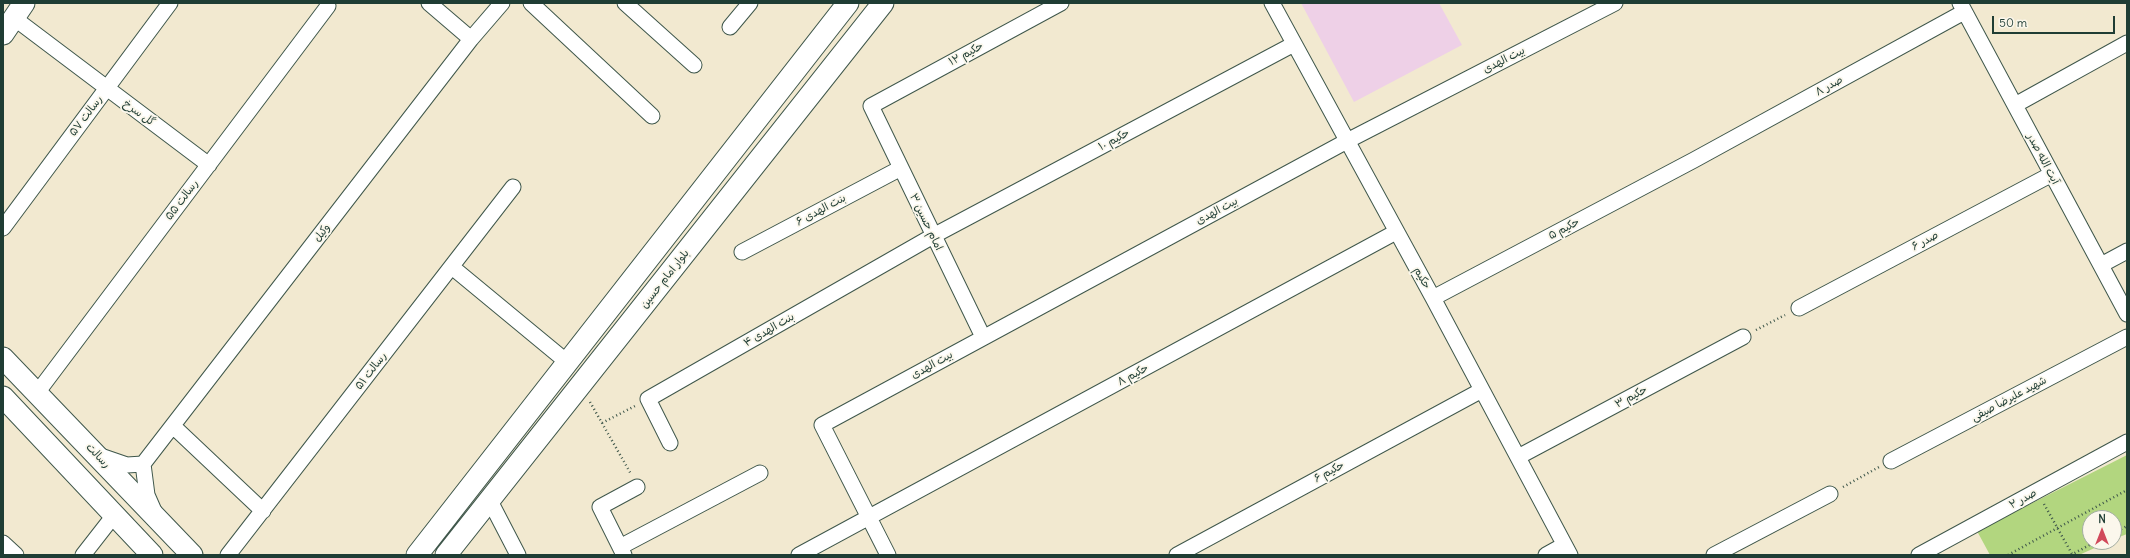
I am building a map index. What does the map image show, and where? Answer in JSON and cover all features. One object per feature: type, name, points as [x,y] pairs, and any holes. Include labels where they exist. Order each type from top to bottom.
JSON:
[{"type":"main road","points":[[417,555],[848,3]]},
{"type":"main road","name":"بلوار امام حسین","points":[[446,555],[883,3]]},
{"type":"main road","points":[[656,249],[676,264]]},
{"type":"main road","name":"رسالت","points":[[3,358],[192,555]]},
{"type":"main road","points":[[3,397],[115,514],[152,555]]},
{"type":"main road","points":[[403,555],[430,538]]},
{"type":"street","name":"رسالت ۵۷","points":[[3,228],[170,3]]},
{"type":"street","points":[[429,3],[471,39]]},
{"type":"street","name":"وکیل","points":[[144,464],[471,39],[502,3]]},
{"type":"street","points":[[532,3],[652,116]]},
{"type":"street","points":[[625,3],[694,65]]},
{"type":"street","points":[[730,27],[750,3]]},
{"type":"street","name":"حکیم ۱۲","points":[[871,106],[1060,3]]},
{"type":"street","name":"حکیم","points":[[1272,3],[1433,298],[1567,550]]},
{"type":"street","name":"بیت الهدی","points":[[869,517],[822,425],[1347,141],[1615,3]]},
{"type":"street","name":"رسالت ۵۵","points":[[37,393],[328,6]]},
{"type":"street","name":"آیت الله صدر","points":[[1962,8],[2127,314]]},
{"type":"street","name":"صدر ۸","points":[[1694,160],[1962,8]]},
{"type":"street","name":"گل سرخ","points":[[14,18],[106,89],[209,165]]},
{"type":"street","points":[[2014,105],[2127,43]]},
{"type":"street","name":"حکیم ۱۰","points":[[933,236],[1294,44]]},
{"type":"street","name":"امام حسین ۳","points":[[871,106],[983,337]]},
{"type":"street","name":"حکیم ۵","points":[[1433,298],[1694,160]]},
{"type":"street","name":"بنت الهدی ۶","points":[[742,252],[901,168]]},
{"type":"street","name":"صدر ۶","points":[[1799,308],[2052,174]]},
{"type":"street","name":"رسالت ۵۱","points":[[228,555],[513,187]]},
{"type":"street","name":"حکیم ۸","points":[[800,555],[1396,232]]},
{"type":"street","name":"بنت الهدی ۴","points":[[648,399],[933,236]]},
{"type":"street","points":[[2101,265],[2127,251]]},
{"type":"street","points":[[452,267],[567,362]]},
{"type":"street","name":"حکیم ۳","points":[[1518,457],[1743,337]]},
{"type":"street","name":"شهید علیرضا صیفی","points":[[1891,461],[2127,337]]},
{"type":"street","name":"حکیم ۶","points":[[1176,555],[1482,390]]},
{"type":"street","points":[[648,399],[670,443]]},
{"type":"street","points":[[173,426],[263,511]]},
{"type":"street","name":"صدر ۲","points":[[1919,555],[2127,442]]},
{"type":"street","points":[[96,454],[127,464],[144,464],[147,495],[157,518]]},
{"type":"street","points":[[637,487],[600,507],[622,551],[760,473]]},
{"type":"street","points":[[1714,555],[1830,494]]},
{"type":"street","points":[[490,501],[518,555]]},
{"type":"street","points":[[83,555],[115,514]]},
{"type":"street","points":[[869,517],[888,555]]},
{"type":"street","points":[[3,543],[16,555]]},
{"type":"street","points":[[1546,555],[1567,550]]},
{"type":"path","points":[[1743,337],[1799,308]]},
{"type":"path","points":[[581,386],[637,487]]},
{"type":"path","points":[[602,423],[648,399]]},
{"type":"path","points":[[1830,494],[1891,461]]},
{"type":"path","points":[[2008,555],[2127,490]]},
{"type":"path","points":[[2037,492],[2071,554],[2082,549]]},
{"type":"shaded area","points":[[1301,3],[1439,3],[1462,45],[1354,102]]},
{"type":"green space","points":[[2127,455],[2127,534],[2122,536],[2122,510],[2082,510],[2082,550],[2090,550],[2079,555],[1990,555],[1977,531]]}]
